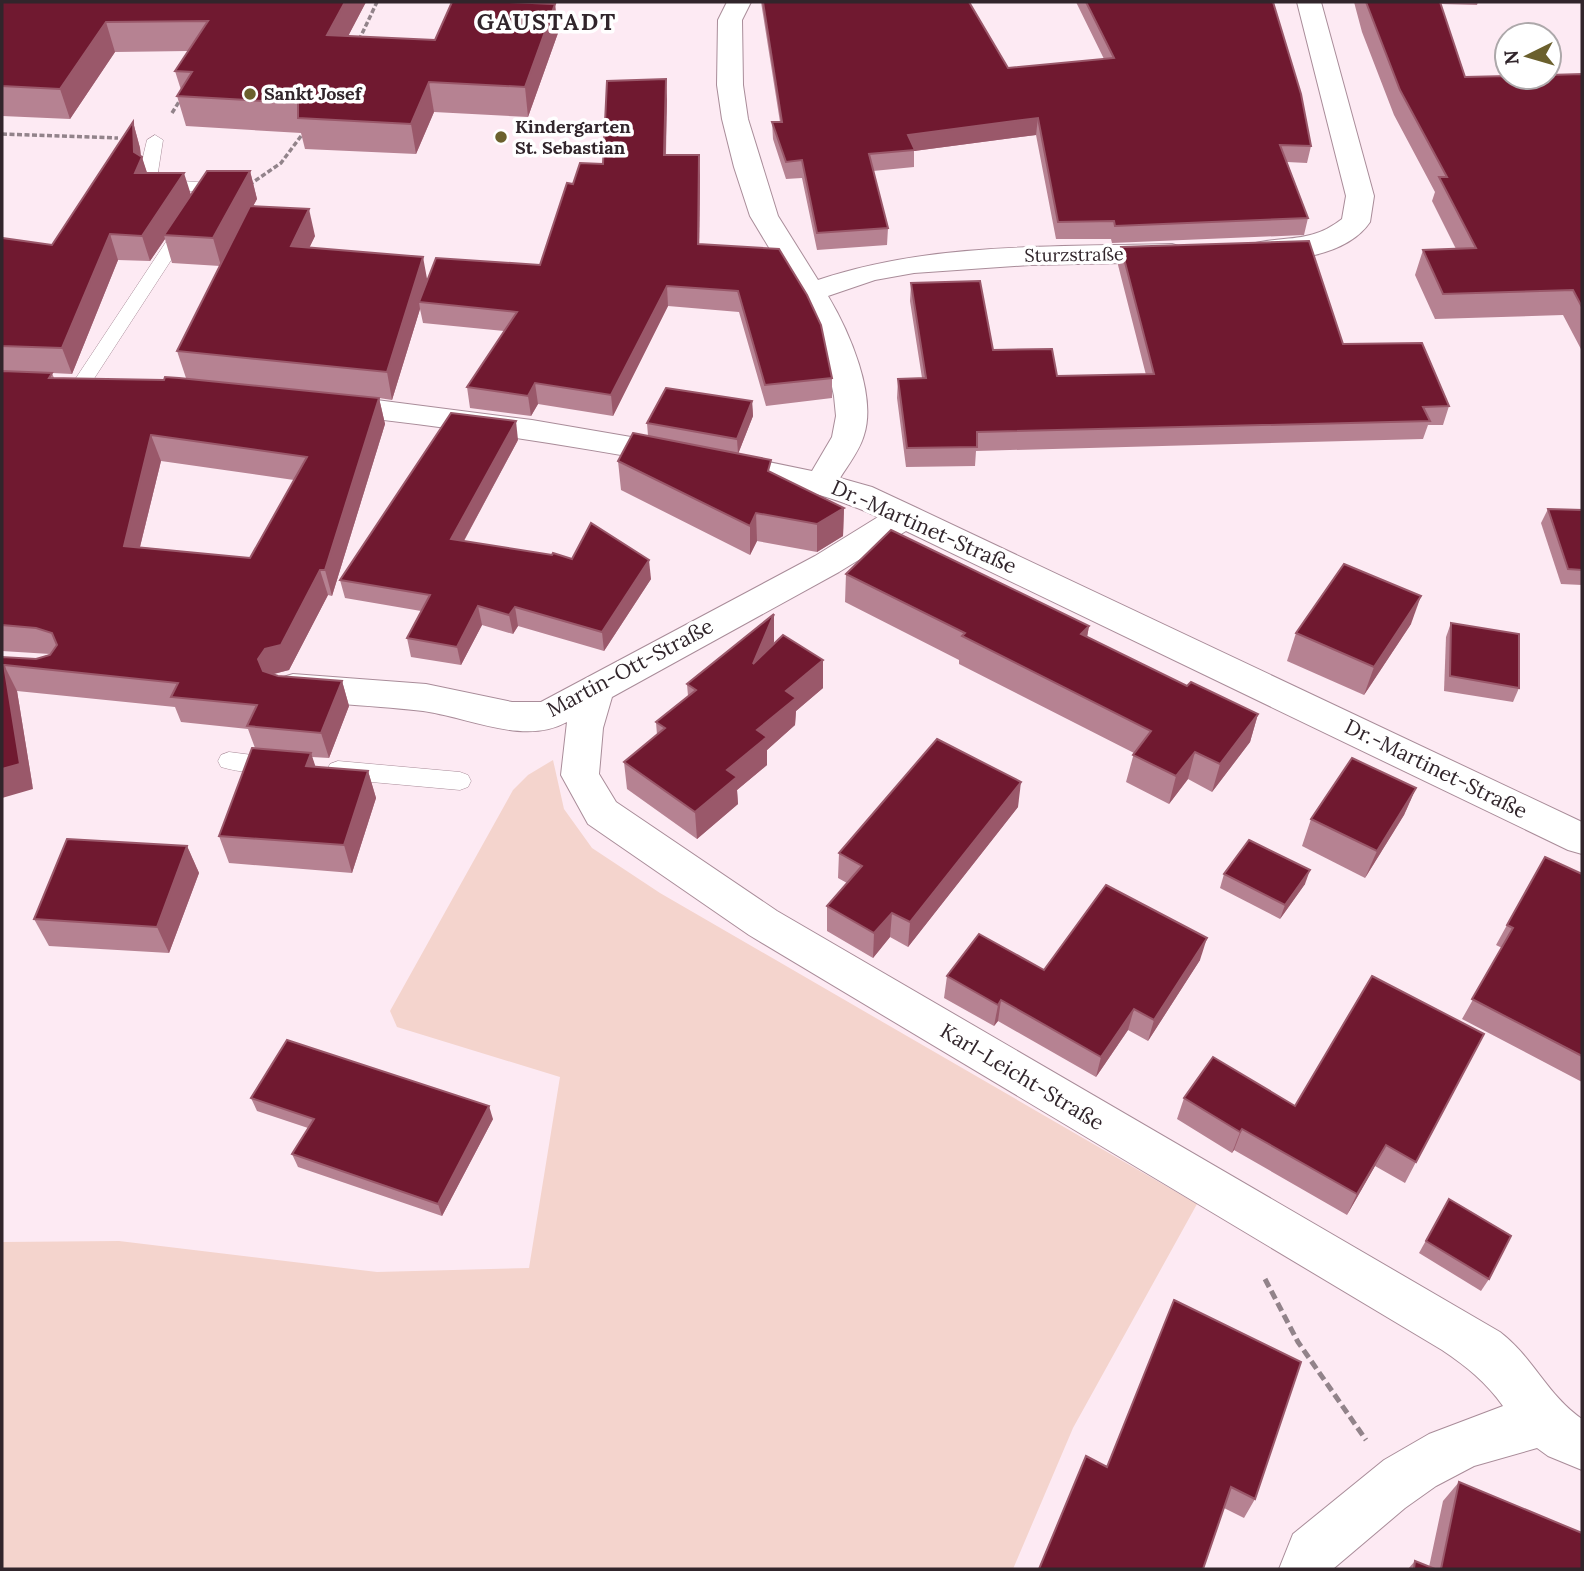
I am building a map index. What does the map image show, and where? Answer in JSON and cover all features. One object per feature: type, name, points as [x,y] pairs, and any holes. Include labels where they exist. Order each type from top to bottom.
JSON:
[{"type":"street","points":[[738,2],[730,20],[729,52],[735,119],[764,216],[812,292],[838,345],[852,416],[848,437],[821,482]]},
{"type":"street","points":[[1236,251],[1312,246],[1340,237],[1356,222],[1360,196],[1309,2]]},
{"type":"street","name":"Sturzstraße","points":[[812,292],[869,273],[914,264],[1030,256],[1196,253]]},
{"type":"street","points":[[66,386],[120,388]]},
{"type":"street","name":"Dr.-Martinet-Straße","points":[[307,402],[497,423],[821,482],[860,495],[1582,839]]},
{"type":"street","name":"Martin-Ott-Straße","points":[[287,686],[426,698],[512,716],[547,716],[827,564],[905,516]]},
{"type":"street","name":"Karl-Leicht-Straße","points":[[596,688],[583,728],[580,775],[602,813],[763,923],[1459,1333],[1491,1355],[1562,1434]]},
{"type":"street","name":"Karl-Leicht-Straße","points":[[1305,1569],[1312,1553],[1398,1483],[1436,1458],[1516,1427],[1562,1434]]},
{"type":"lane","points":[[155,140],[150,174],[179,186],[210,188]]},
{"type":"lane","points":[[66,386],[210,188]]},
{"type":"lane","points":[[229,761],[460,780]]},
{"type":"path","points":[[355,48],[377,2]]},
{"type":"path","points":[[2,134],[155,140],[183,96]]},
{"type":"path","points":[[210,188],[241,188],[265,178],[291,153],[305,130]]},
{"type":"path","points":[[1265,1277],[1281,1315],[1315,1368],[1398,1483]]},
{"type":"shaded area","points":[[553,760],[564,809],[592,848],[660,893],[1197,1204],[1073,1428],[1013,1569],[2,1569],[2,1242],[119,1241],[377,1272],[529,1268],[560,1077],[397,1027],[390,1011],[513,790],[528,775]]},
{"type":"building","points":[[2,2],[345,2],[327,35],[435,40],[452,2],[555,4],[525,87],[429,82],[411,124],[298,118],[298,103],[177,96],[192,72],[175,71],[208,21],[106,22],[60,89],[2,86]]},
{"type":"building","points":[[763,2],[969,2],[1008,68],[1114,58],[1086,2],[1273,2],[1301,94],[1311,146],[1280,145],[1308,218],[1115,226],[1114,221],[1058,222],[1038,118],[908,135],[915,150],[869,154],[888,228],[817,233],[802,160],[786,162],[772,122],[782,122]]},
{"type":"building","points":[[1366,2],[1440,2],[1465,77],[1493,76],[1493,91],[1563,91],[1563,75],[1582,74],[1582,307],[1573,290],[1443,294],[1423,250],[1476,248],[1439,177],[1447,177],[1400,90]]},
{"type":"building","points":[[666,79],[664,155],[699,155],[698,244],[779,249],[807,295],[821,325],[832,378],[765,385],[738,291],[667,286],[611,395],[535,383],[528,396],[467,387],[517,312],[419,302],[436,258],[540,265],[567,183],[573,184],[580,163],[603,164],[607,81]]},
{"type":"building","points":[[133,122],[134,152],[142,157],[135,173],[184,173],[142,236],[110,234],[62,348],[2,346],[2,238],[52,245]]},
{"type":"building","points":[[207,171],[250,171],[213,238],[164,235]]},
{"type":"building","points":[[250,206],[309,209],[291,246],[423,257],[387,372],[177,351]]},
{"type":"building","points":[[1309,241],[1343,344],[1422,343],[1449,406],[1423,407],[1430,421],[977,432],[977,447],[907,448],[898,379],[926,378],[911,283],[980,281],[993,350],[1052,349],[1057,376],[1154,374],[1121,247]]},
{"type":"building","points":[[2,371],[52,373],[49,378],[179,378],[379,398],[325,570],[320,570],[281,645],[265,649],[258,659],[263,671],[278,676],[342,681],[321,733],[247,726],[257,705],[171,697],[178,683],[4,665],[20,764],[2,769],[2,657],[36,659],[50,655],[57,645],[52,633],[36,628],[2,625]],"holes":[[[151,435],[307,457],[250,558],[124,546]]]},
{"type":"building","points":[[666,388],[752,401],[737,439],[647,423]]},
{"type":"building","points":[[451,413],[516,421],[451,539],[552,555],[553,553],[572,559],[591,523],[649,560],[602,632],[515,607],[509,615],[478,606],[457,647],[407,638],[430,595],[340,580]]},
{"type":"building","points":[[633,433],[771,460],[768,471],[844,508],[817,524],[756,513],[750,526],[618,461]]},
{"type":"building","points":[[1548,509],[1582,510],[1582,570],[1568,569]]},
{"type":"building","points":[[891,530],[1089,626],[1081,634],[1187,686],[1191,682],[1258,714],[1220,764],[1195,752],[1176,776],[1133,755],[1151,731],[846,574]]},
{"type":"building","points":[[1344,564],[1421,596],[1374,667],[1296,633]]},
{"type":"building","points":[[774,614],[753,664],[783,635],[823,660],[786,691],[796,698],[757,730],[767,737],[727,770],[737,777],[695,812],[624,762],[665,728],[656,722],[696,690],[687,684]]},
{"type":"building","points":[[1451,623],[1519,634],[1519,688],[1450,676]]},
{"type":"building","points":[[937,739],[1021,782],[910,922],[892,913],[874,933],[827,906],[862,866],[839,853]]},
{"type":"building","points":[[252,748],[311,753],[306,766],[368,771],[344,845],[219,836]]},
{"type":"building","points":[[1352,758],[1416,788],[1377,851],[1311,819]]},
{"type":"building","points":[[67,839],[187,846],[157,927],[34,919]]},
{"type":"building","points":[[1249,840],[1310,870],[1285,905],[1224,874]]},
{"type":"building","points":[[1545,857],[1582,874],[1582,1056],[1472,999],[1513,928],[1507,925]]},
{"type":"building","points":[[1106,885],[1207,938],[1154,1020],[1134,1009],[1101,1057],[1001,1000],[998,1005],[947,976],[979,934],[1044,970]]},
{"type":"building","points":[[1372,976],[1484,1034],[1416,1162],[1386,1145],[1357,1194],[1242,1129],[1240,1132],[1184,1098],[1213,1057],[1295,1106]]},
{"type":"building","points":[[287,1040],[489,1106],[438,1204],[292,1154],[314,1119],[251,1098]]},
{"type":"building","points":[[1449,1199],[1511,1236],[1489,1279],[1426,1241]]},
{"type":"building","points":[[1174,1300],[1301,1362],[1255,1499],[1231,1487],[1203,1569],[1039,1569],[1086,1456],[1107,1467]]},
{"type":"building","points":[[1459,1482],[1582,1533],[1582,1569],[1441,1569]]},
{"type":"building","points":[[1415,1561],[1435,1569],[1414,1569]]},
{"type":"place","name":"Sankt Josef","points":[[250,94]]},
{"type":"place","name":"Kindergarten St. Sebastian","points":[[501,137]]},
{"type":"district","name":"GAUSTADT","points":[[547,22]]}]
